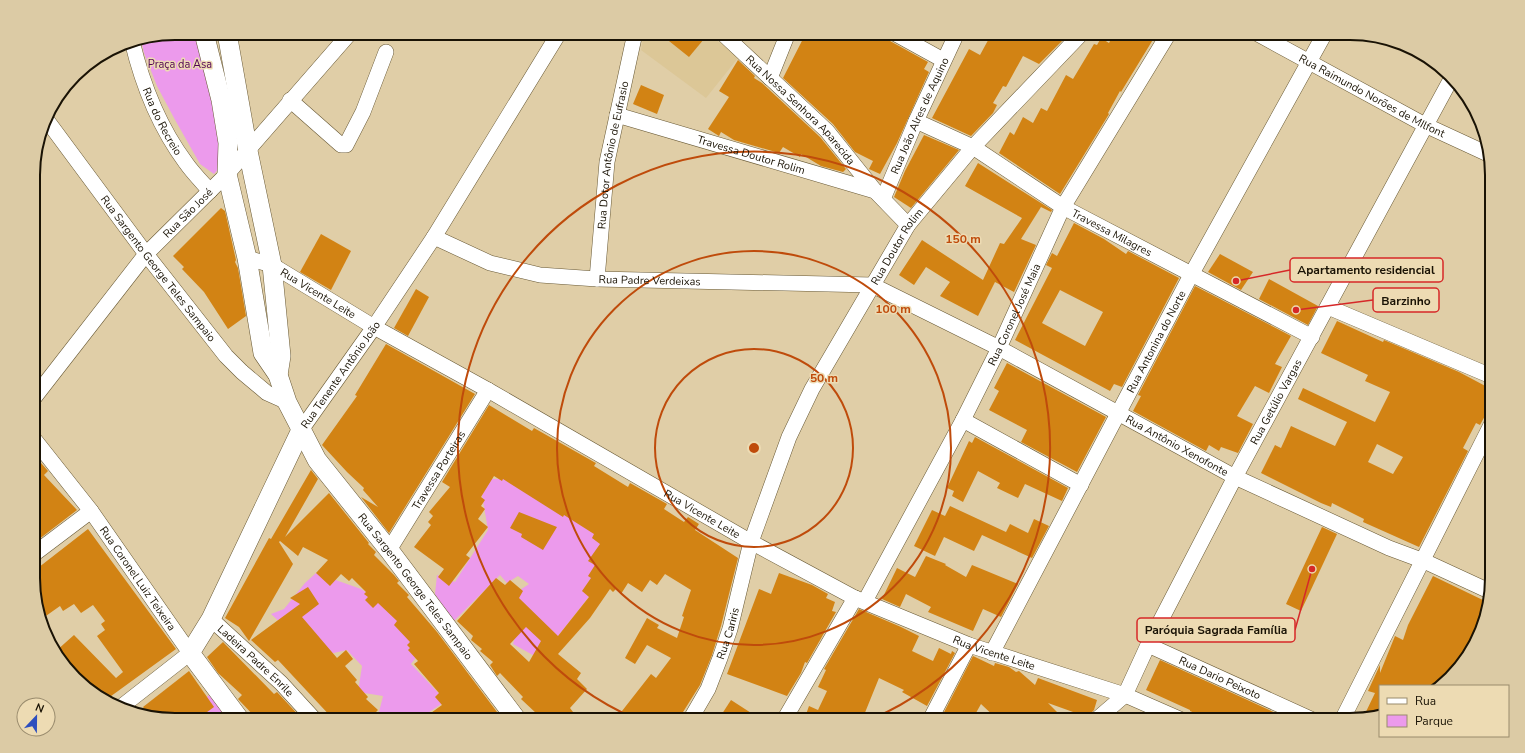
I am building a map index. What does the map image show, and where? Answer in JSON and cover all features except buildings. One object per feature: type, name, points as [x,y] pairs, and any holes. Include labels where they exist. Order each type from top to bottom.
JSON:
[{"type":"main road","points":[[206,40],[221,100],[228,143],[227,174],[247,258],[263,353],[278,374]]},
{"type":"main road","points":[[228,40],[248,151],[272,265],[281,356],[278,374]]},
{"type":"main road","name":"Rua Sargento George Teles Sampaio","points":[[278,374],[288,402],[313,454],[389,550],[512,713]]},
{"type":"main road","name":"Rua Tenente Antônio João","points":[[190,652],[212,619],[301,430]]},
{"type":"main road","name":"Rua Coronel Luiz Teixeira","points":[[190,652],[235,713]]},
{"type":"street","name":"Rua São José","points":[[40,390],[146,254],[227,174],[344,40]]},
{"type":"street","name":"Rua Tenente Antônio João","points":[[301,430],[374,327],[434,237],[553,40]]},
{"type":"street","name":"Rua Dotor Antônio de Eufrasio","points":[[597,279],[607,162],[633,40]]},
{"type":"street","name":"Rua Nossa Senhora Aparecida","points":[[729,40],[827,131],[879,195],[908,225]]},
{"type":"street","points":[[770,78],[785,40]]},
{"type":"street","points":[[907,40],[943,60]]},
{"type":"street","name":"Rua João Alres de Aquino","points":[[879,195],[953,40]]},
{"type":"street","name":"Rua Doutor Rolim","points":[[751,542],[789,437],[800,413],[872,285],[908,225],[973,147],[1075,40]]},
{"type":"street","name":"Rua Coronel José Maia","points":[[788,713],[860,600],[963,420],[999,348],[1063,207],[1165,40]]},
{"type":"street","name":"Rua Raimundo Norões de MIlfont","points":[[1268,40],[1425,125],[1483,152]]},
{"type":"street","name":"Rua Antonina do Norte","points":[[992,653],[1191,275],[1307,62],[1321,40]]},
{"type":"street","name":"Rua do Recreio","points":[[134,46],[144,81],[167,132],[186,163],[210,191]]},
{"type":"street","points":[[290,100],[336,141],[341,145],[346,145],[362,112],[386,52]]},
{"type":"street","name":"Rua Getúlio Vargas","points":[[1104,713],[1125,695],[1148,645],[1236,477],[1449,83]]},
{"type":"street","name":"Travessa Doutor Rolim","points":[[617,115],[879,195]]},
{"type":"street","name":"Travessa Milagres","points":[[916,120],[973,147],[1063,207],[1312,337]]},
{"type":"street","name":"Rua Sargento George Teles Sampaio","points":[[50,124],[146,254],[226,356],[267,393],[288,402]]},
{"type":"street","name":"Rua Padre Verdeixas","points":[[434,237],[490,263],[518,271],[540,275],[597,279],[872,285]]},
{"type":"street","name":"Rua Vicente Leite","points":[[247,258],[272,265],[374,327],[488,390],[751,542],[860,600],[969,645],[1125,695],[1166,713]]},
{"type":"street","name":"Rua Antônio Xenofonte","points":[[872,285],[999,348],[1236,477],[1389,548],[1424,561],[1484,589]]},
{"type":"street","points":[[1328,307],[1485,373]]},
{"type":"street","name":"Travessa Porteiras","points":[[389,550],[488,390]]},
{"type":"street","points":[[963,420],[1081,485]]},
{"type":"street","points":[[1346,713],[1424,561],[1485,437]]},
{"type":"street","name":"Rua Coronel Luiz Teixeira","points":[[40,447],[91,511],[190,652]]},
{"type":"street","points":[[40,549],[91,511]]},
{"type":"street","name":"Rua Cariris","points":[[694,713],[708,689],[730,629],[751,542]]},
{"type":"street","name":"Ladeira Padre Enrile","points":[[212,619],[281,683],[309,713]]},
{"type":"street","points":[[934,713],[969,645]]},
{"type":"street","name":"Rua Dario Peixoto","points":[[1148,645],[1298,713]]},
{"type":"street","name":"Rua Tenente Antônio João","points":[[126,704],[190,652]]},
{"type":"shaded area","points":[[643,40],[716,40],[738,58],[706,98],[641,50]]},
{"type":"green space","name":"Praça da Asa","points":[[203,40],[226,160],[214,174],[200,164],[157,86],[142,44],[157,41]]},
{"type":"green space","points":[[523,478],[609,542],[602,580],[540,659],[513,644],[519,624],[511,596],[529,584],[518,576],[507,583],[500,575],[453,622],[435,594],[437,575],[455,582],[488,530],[482,495],[491,479]]},
{"type":"green space","points":[[316,573],[361,589],[413,624],[421,651],[411,664],[446,701],[428,713],[379,713],[383,696],[358,692],[362,666],[347,650],[329,654],[297,638],[271,614],[284,609],[305,583]]},
{"type":"green space","points":[[211,693],[226,713],[190,713]]},
{"type":"place","name":"Apartamento residencial","points":[[1236,281]]},
{"type":"place","name":"Barzinho","points":[[1296,310]]},
{"type":"place","name":"Paróquia Sagrada Família","points":[[1312,569]]}]
